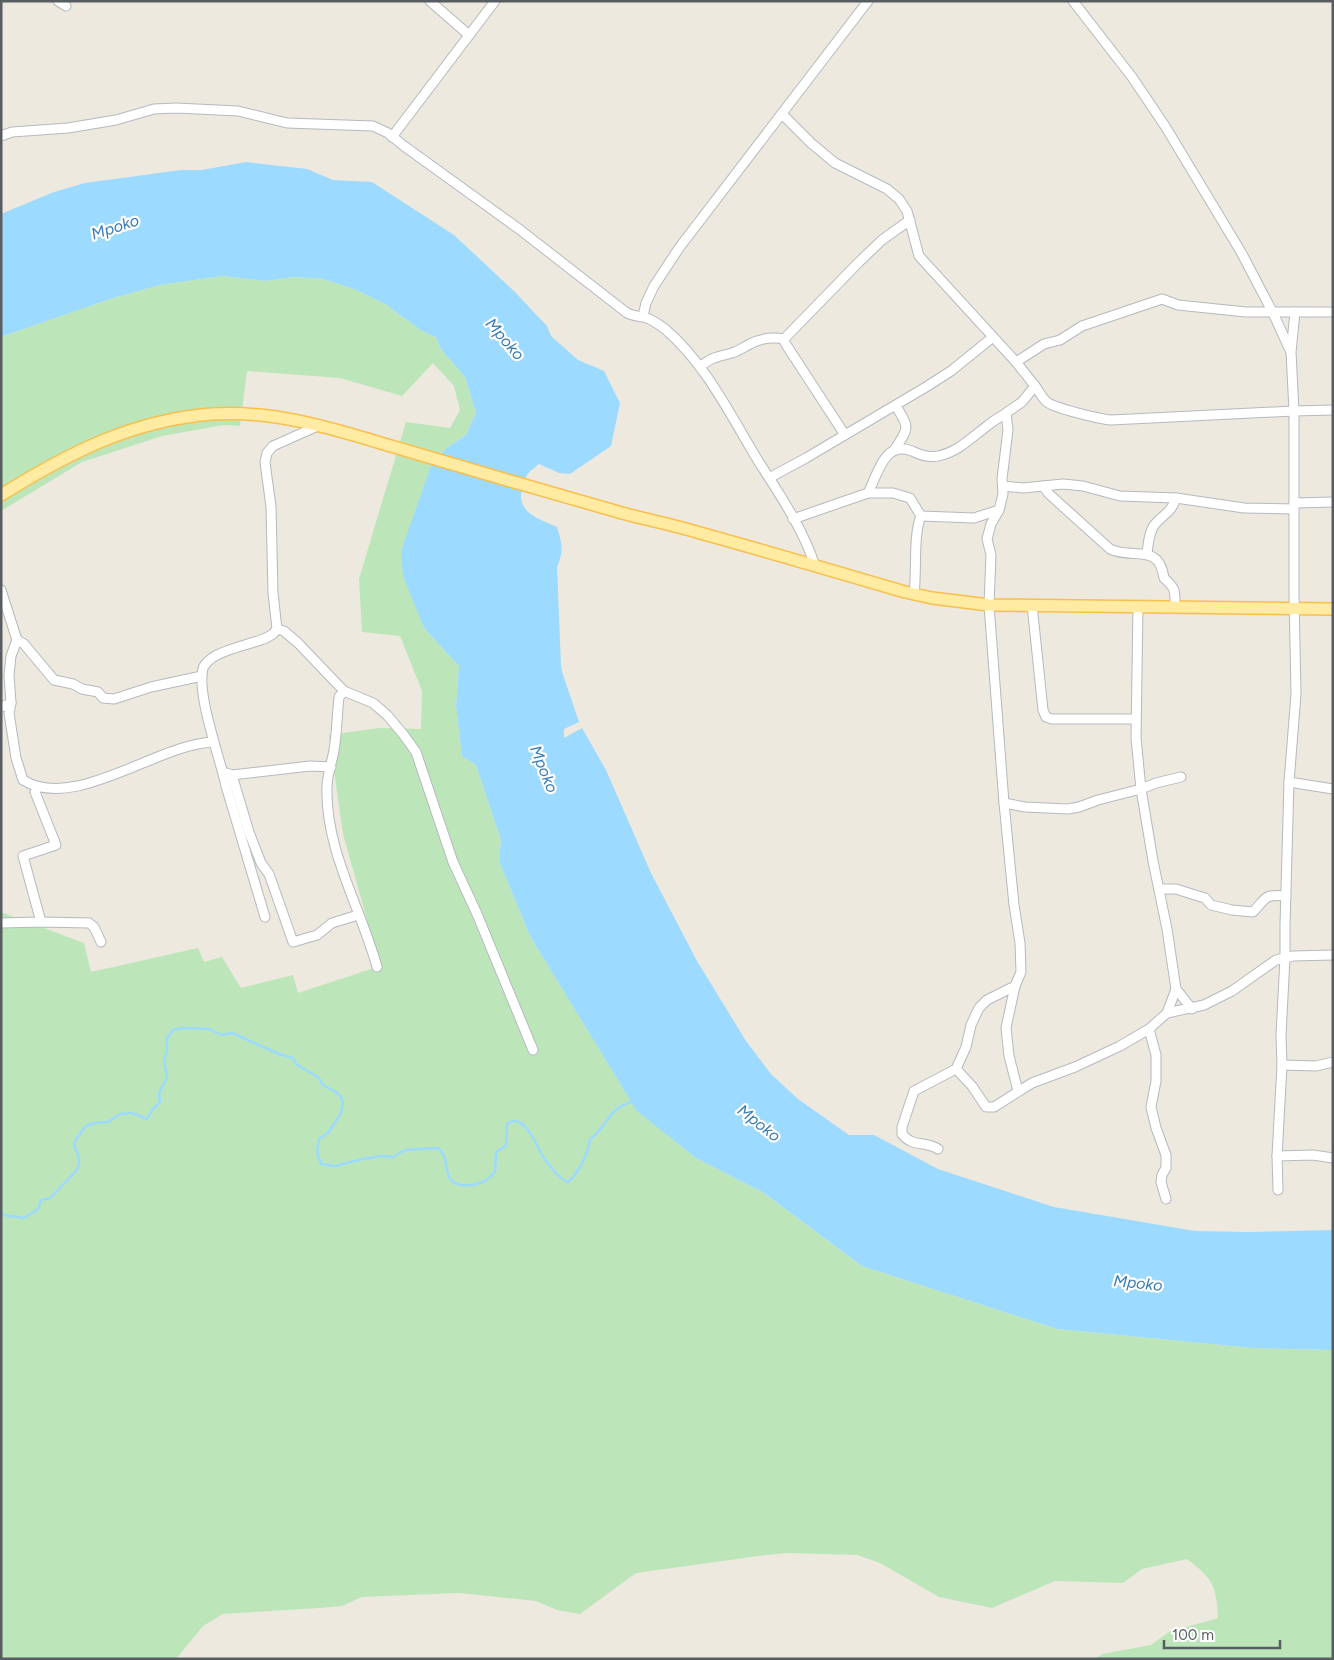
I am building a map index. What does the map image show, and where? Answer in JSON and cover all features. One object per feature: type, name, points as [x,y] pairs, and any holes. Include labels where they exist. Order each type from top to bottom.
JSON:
[{"type":"main road","points":[[1,495],[46,467],[80,450],[107,438],[164,421],[211,414],[266,416],[320,425],[623,513],[940,600],[989,605],[1333,609]]},
{"type":"street","points":[[58,1],[66,6]]},
{"type":"street","points":[[430,1],[469,35]]},
{"type":"street","points":[[392,137],[495,1]]},
{"type":"street","points":[[643,316],[646,303],[654,286],[679,248],[868,1]]},
{"type":"street","points":[[1073,1],[1132,76],[1159,118],[1241,252],[1273,313],[1290,352]]},
{"type":"street","points":[[1,136],[12,132],[68,128],[116,120],[154,109],[176,108],[238,111],[287,123],[373,126],[392,137],[518,228],[627,314],[635,317],[643,316],[664,328],[700,367],[794,520],[815,566]]},
{"type":"street","points":[[783,114],[811,143],[835,163],[887,189],[899,199],[907,211],[919,256],[1016,362],[1047,402],[1087,416],[1110,420],[1333,410]]},
{"type":"street","points":[[845,435],[784,343],[784,339],[865,256],[882,240],[910,220]]},
{"type":"street","points":[[1016,362],[1044,344],[1060,340],[1082,326],[1162,300],[1178,305],[1246,312],[1333,312]]},
{"type":"street","points":[[1278,1190],[1277,1156],[1282,1065],[1281,1035],[1290,782],[1296,694],[1294,411],[1290,352],[1295,312]]},
{"type":"street","points":[[769,478],[896,406],[951,372],[993,337]]},
{"type":"street","points":[[700,367],[706,361],[720,355],[733,353],[763,338],[784,339]]},
{"type":"street","points":[[896,449],[904,448],[927,457],[938,456],[964,445],[988,425],[1022,402],[1035,386]]},
{"type":"street","points":[[868,493],[881,465],[887,456],[896,449],[907,431],[906,423],[896,406]]},
{"type":"street","points":[[1006,413],[1008,444],[1002,479],[1004,494],[987,538],[991,555],[989,605],[1004,803],[1014,905],[1020,943],[1021,972],[1014,986],[1006,1028],[1009,1056],[1018,1091]]},
{"type":"street","points":[[265,917],[226,786],[223,770],[213,742],[202,676],[205,664],[213,657],[266,638],[277,629],[273,593],[271,507],[265,462],[267,453],[273,446],[320,425]]},
{"type":"street","points":[[1004,486],[1023,488],[1063,484],[1083,486],[1120,496],[1176,498],[1244,508],[1333,502]]},
{"type":"street","points":[[1044,486],[1053,498],[1110,549],[1117,553],[1146,554],[1159,561],[1163,567],[1164,578],[1172,584],[1175,593],[1175,606]]},
{"type":"street","points":[[794,520],[868,493],[892,493],[910,498],[921,516]]},
{"type":"street","points":[[1146,554],[1150,534],[1155,523],[1170,511],[1176,498]]},
{"type":"street","points":[[921,516],[974,518],[999,510]]},
{"type":"street","points":[[914,594],[917,524],[921,516]]},
{"type":"street","points":[[1,590],[17,640],[11,656],[9,675],[11,727],[20,774],[23,780],[38,787],[74,788],[182,748],[204,742],[213,742]]},
{"type":"street","points":[[1032,605],[1043,710],[1046,717],[1052,719],[1136,720]]},
{"type":"street","points":[[956,1069],[972,1086],[986,1107],[994,1107],[1032,1083],[1075,1067],[1120,1046],[1149,1029],[1167,1013],[1176,989],[1138,764],[1136,720],[1138,606]]},
{"type":"street","points":[[277,629],[284,631],[298,643],[344,692],[373,702],[403,734],[416,752],[453,862],[477,914],[533,1050]]},
{"type":"street","points":[[17,640],[24,644],[54,680],[98,692],[103,698],[114,699],[151,687],[202,676]]},
{"type":"street","points":[[344,692],[339,697],[334,749],[326,786],[332,829],[341,865],[377,967]]},
{"type":"street","points":[[1,707],[11,703]]},
{"type":"street","points":[[223,770],[232,775],[310,766],[330,767]]},
{"type":"street","points":[[232,775],[249,832],[261,863],[269,874],[293,942],[317,935],[332,923],[358,915]]},
{"type":"street","points":[[1004,803],[1025,807],[1068,808],[1181,777]]},
{"type":"street","points":[[1290,782],[1333,790]]},
{"type":"street","points":[[38,787],[35,792],[56,845],[23,856],[41,922]]},
{"type":"street","points":[[1159,889],[1176,890],[1205,898],[1211,904],[1243,912],[1253,912],[1264,898],[1270,895],[1286,896]]},
{"type":"street","points":[[1,923],[89,923],[94,927],[101,942]]},
{"type":"street","points":[[1167,1013],[1204,1004],[1232,991],[1276,960],[1333,955]]},
{"type":"street","points":[[938,1149],[932,1145],[907,1141],[902,1134],[902,1127],[914,1091],[956,1069],[966,1047],[971,1025],[979,1008],[987,1000],[1014,986]]},
{"type":"street","points":[[1176,989],[1192,1008]]},
{"type":"street","points":[[1149,1029],[1156,1054],[1156,1081],[1151,1107],[1166,1155],[1166,1168],[1161,1182],[1166,1199]]},
{"type":"street","points":[[1282,1065],[1316,1066],[1333,1062]]},
{"type":"street","points":[[1277,1156],[1313,1155],[1333,1158]]},
{"type":"green space","points":[[223,276],[265,281],[295,277],[323,279],[354,289],[385,304],[422,331],[436,337],[440,348],[465,377],[476,413],[466,435],[448,447],[411,525],[401,551],[424,628],[459,666],[456,706],[462,756],[476,765],[501,840],[499,861],[530,936],[637,1110],[696,1158],[764,1193],[862,1266],[1057,1329],[1252,1348],[1333,1350],[1333,1659],[1095,1659],[1102,1654],[1151,1645],[1169,1632],[1218,1618],[1216,1598],[1212,1584],[1187,1559],[1142,1569],[1123,1583],[1055,1581],[992,1608],[939,1597],[880,1563],[857,1555],[788,1553],[636,1573],[580,1614],[557,1610],[536,1601],[459,1593],[362,1597],[342,1606],[223,1614],[203,1626],[176,1659],[1,1659],[1,912],[84,943],[91,972],[198,948],[204,962],[222,957],[241,988],[293,975],[298,993],[380,966],[343,834],[329,735],[379,728],[421,729],[422,691],[400,636],[362,632],[359,579],[406,422],[450,428],[460,410],[454,386],[433,363],[402,396],[340,378],[247,371],[240,426],[224,425],[162,436],[82,462],[1,511],[1,337],[110,299],[160,285]]},
{"type":"water","name":"Mpoko","points":[[246,162],[307,169],[333,180],[372,182],[454,235],[514,291],[547,326],[551,336],[578,360],[604,371],[620,403],[611,446],[570,474],[559,473],[539,464],[527,475],[521,494],[522,502],[529,513],[557,527],[561,542],[561,556],[557,567],[561,666],[579,722],[564,729],[564,738],[582,728],[606,770],[651,873],[697,961],[746,1041],[771,1074],[798,1099],[849,1135],[874,1135],[938,1169],[1054,1207],[1195,1231],[1333,1230],[1333,1350],[1252,1348],[1057,1329],[862,1266],[764,1193],[696,1158],[637,1111],[530,936],[499,861],[501,840],[476,765],[462,756],[456,706],[459,666],[424,628],[403,576],[401,551],[431,466],[448,447],[466,435],[476,413],[465,377],[440,348],[436,337],[422,331],[385,304],[354,289],[323,279],[295,277],[265,281],[223,276],[160,285],[110,299],[1,337],[1,214],[54,192],[85,183],[181,170],[202,170]]},
{"type":"waterway","points":[[1,1212],[3,1215],[24,1218],[38,1209],[41,1200],[50,1198],[76,1171],[79,1165],[79,1157],[74,1145],[76,1139],[86,1126],[94,1123],[108,1122],[120,1114],[132,1113],[147,1119],[160,1102],[159,1093],[167,1077],[164,1061],[167,1051],[167,1038],[173,1030],[183,1028],[209,1029],[221,1035],[232,1033],[279,1054],[293,1058],[296,1064],[319,1078],[323,1085],[336,1092],[341,1097],[343,1103],[341,1113],[328,1133],[319,1139],[317,1152],[321,1164],[335,1166],[380,1156],[393,1157],[405,1150],[438,1148],[443,1153],[449,1178],[453,1182],[460,1185],[478,1184],[495,1172],[496,1152],[506,1146],[507,1124],[513,1121],[524,1125],[550,1167],[568,1182],[582,1162],[590,1139],[618,1108],[632,1102]]}]
